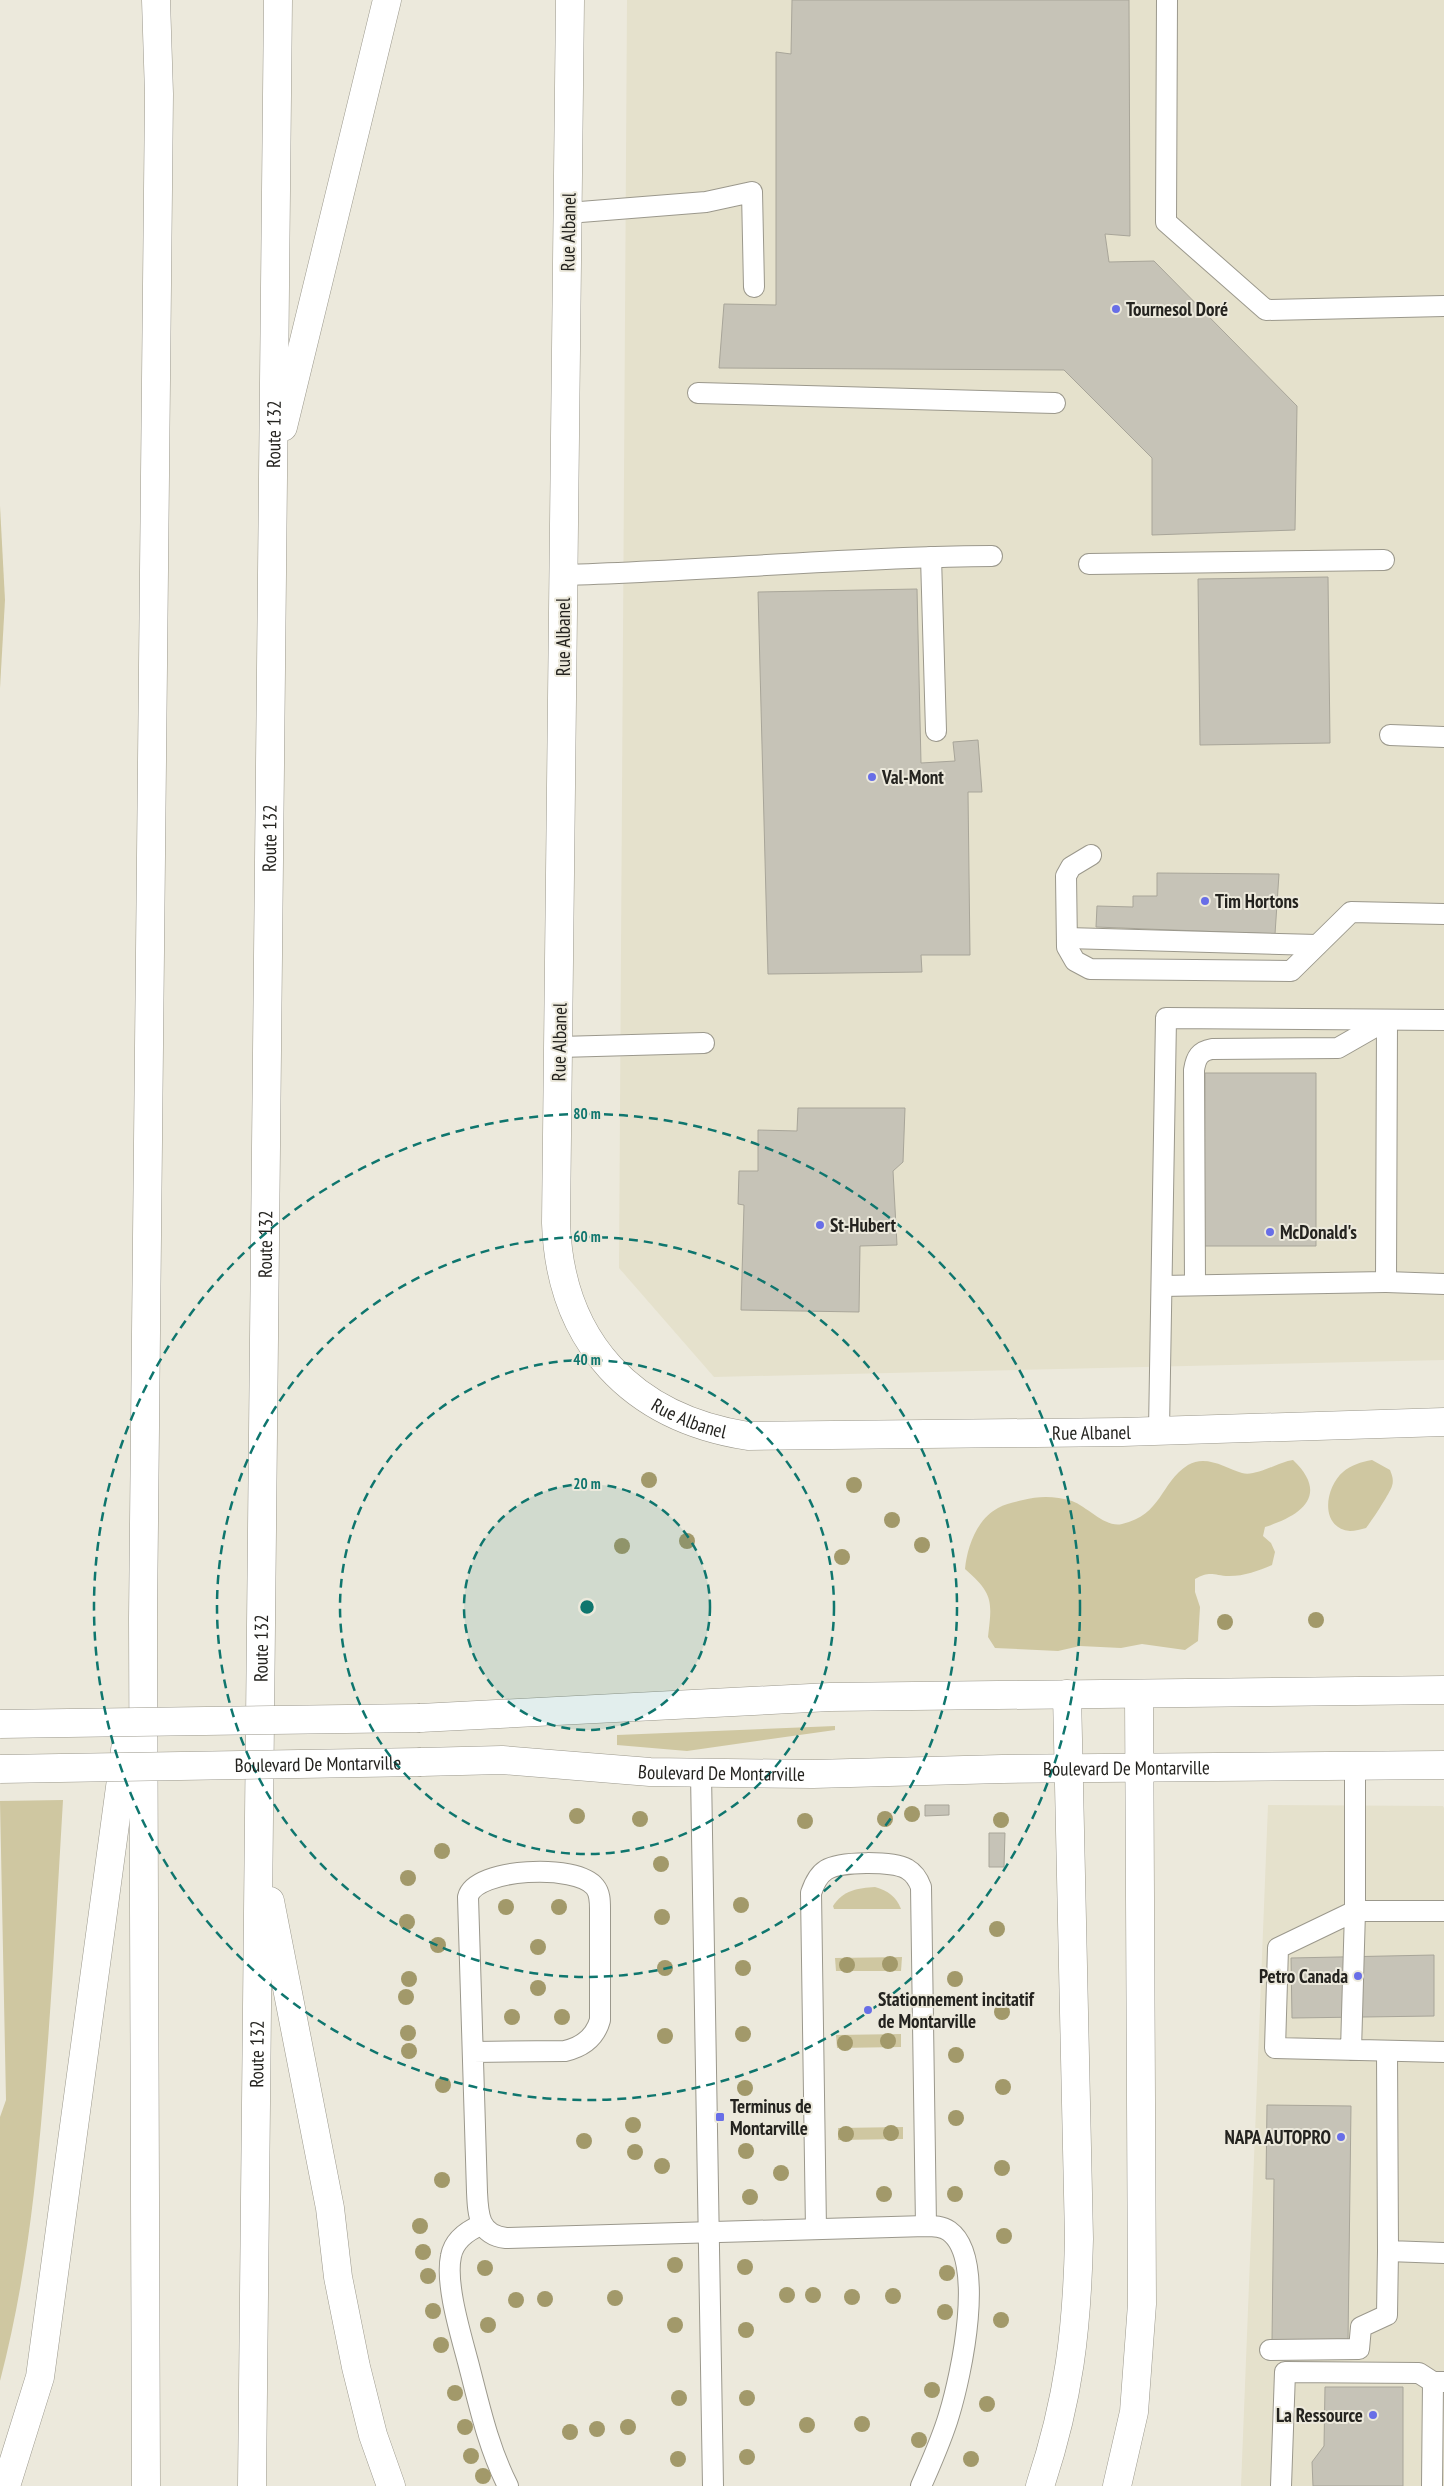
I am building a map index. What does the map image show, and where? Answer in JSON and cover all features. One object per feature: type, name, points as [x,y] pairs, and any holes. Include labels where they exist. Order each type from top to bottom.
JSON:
[{"type":"main road","points":[[146,2486],[143,1618],[159,94],[156,0]]},
{"type":"main road","name":"Route 132","points":[[252,2486],[278,0]]},
{"type":"main road","points":[[274,465],[386,0]]},
{"type":"main road","name":"Rue Albanel","points":[[570,0],[560,1046],[556,1223],[560,1268],[573,1311],[596,1350],[621,1378],[644,1398],[669,1413],[704,1428],[748,1436],[1159,1430],[1444,1422]]},
{"type":"main road","points":[[6,2486],[40,2377],[143,1618]]},
{"type":"main road","points":[[0,1724],[420,1718],[830,1697],[1444,1690]]},
{"type":"main road","points":[[1040,2486],[1068,2385],[1078,2298],[1079,2239],[1067,1694]]},
{"type":"main road","points":[[1116,2486],[1134,2412],[1142,2304],[1139,1694]]},
{"type":"main road","name":"Boulevard De Montarville","points":[[0,1769],[502,1760],[701,1774],[813,1774],[1069,1768],[1444,1764]]},
{"type":"main road","points":[[259,1846],[330,2208],[338,2277],[356,2368],[373,2435],[391,2486]]},
{"type":"lane","points":[[1166,0],[1166,222],[1266,310],[1444,306]]},
{"type":"lane","points":[[568,213],[706,202],[752,192],[754,287]]},
{"type":"lane","points":[[698,393],[1055,403]]},
{"type":"lane","points":[[564,575],[704,570],[931,557],[992,556]]},
{"type":"lane","points":[[931,557],[936,731]]},
{"type":"lane","points":[[1090,564],[1384,560]]},
{"type":"lane","points":[[1390,735],[1444,737]]},
{"type":"lane","points":[[1091,855],[1071,867],[1066,876],[1067,947],[1075,961],[1090,969],[1292,971],[1351,912],[1444,914]]},
{"type":"lane","points":[[1067,938],[1317,946]]},
{"type":"lane","points":[[1159,1430],[1166,1018],[1444,1020]]},
{"type":"lane","points":[[1386,1282],[1387,1020]]},
{"type":"lane","points":[[1195,1285],[1194,1070],[1198,1056],[1202,1052],[1212,1049],[1338,1048],[1387,1020]]},
{"type":"lane","points":[[560,1046],[704,1043]]},
{"type":"lane","points":[[1162,1286],[1386,1282],[1444,1284]]},
{"type":"lane","points":[[1352,2050],[1355,1911],[1355,1766]]},
{"type":"lane","points":[[701,1774],[713,2486]]},
{"type":"lane","points":[[816,2229],[811,1893],[814,1884],[824,1871],[839,1865],[848,1864],[900,1866],[913,1874],[921,1887],[926,2226]]},
{"type":"lane","points":[[473,2052],[564,2051],[575,2049],[593,2036],[600,2020],[600,1909],[599,1893],[591,1882],[568,1874],[531,1871],[500,1876],[471,1889],[468,1897],[478,2218],[492,2235],[506,2238],[926,2226],[947,2229],[955,2237],[967,2264],[969,2283],[964,2348],[956,2391],[935,2455],[921,2486]]},
{"type":"lane","points":[[1444,1911],[1355,1911],[1278,1948],[1275,2048],[1444,2052]]},
{"type":"lane","points":[[1270,2350],[1360,2350],[1360,2327],[1387,2315],[1387,2051]]},
{"type":"lane","points":[[482,2225],[462,2235],[451,2256],[450,2273],[457,2319],[487,2435],[508,2486]]},
{"type":"lane","points":[[1388,2251],[1444,2253]]},
{"type":"lane","points":[[1281,2486],[1285,2372],[1419,2373],[1438,2382],[1432,2486]]},
{"type":"shaded area","points":[[627,0],[1444,0],[1444,1360],[714,1377],[619,1268]]},
{"type":"shaded area","points":[[0,506],[5,600],[0,688]]},
{"type":"shaded area","points":[[1293,1460],[1304,1472],[1309,1484],[1310,1494],[1306,1502],[1290,1517],[1265,1527],[1263,1536],[1271,1543],[1275,1552],[1272,1565],[1240,1575],[1209,1574],[1195,1579],[1195,1592],[1200,1607],[1198,1641],[1185,1650],[1142,1644],[1121,1648],[1080,1646],[1058,1651],[995,1648],[988,1637],[989,1599],[981,1585],[965,1569],[974,1534],[984,1519],[998,1508],[1010,1503],[1041,1497],[1059,1498],[1078,1504],[1109,1523],[1122,1524],[1135,1520],[1145,1514],[1160,1498],[1179,1472],[1195,1462],[1209,1461],[1248,1474]]},
{"type":"shaded area","points":[[1372,1460],[1390,1470],[1393,1480],[1391,1490],[1366,1528],[1350,1531],[1340,1528],[1333,1523],[1329,1515],[1329,1496],[1332,1487],[1343,1472],[1356,1464]]},
{"type":"shaded area","points":[[835,1726],[835,1730],[687,1751],[617,1745],[617,1735]]},
{"type":"shaded area","points":[[63,1800],[49,2026],[36,2172],[28,2242],[16,2312],[0,2381],[0,2117],[6,2100],[0,1801]]},
{"type":"shaded area","points":[[1268,1805],[1443,1806],[1444,1808],[1444,2486],[1241,2486]]},
{"type":"shaded area","points":[[875,1887],[891,1895],[901,1909],[834,1909],[833,1906],[846,1893],[857,1889]]},
{"type":"shaded area","points":[[902,1957],[901,1971],[836,1971],[835,1958]]},
{"type":"shaded area","points":[[901,2034],[901,2047],[837,2048],[836,2035]]},
{"type":"shaded area","points":[[903,2127],[903,2139],[838,2140],[838,2128]]},
{"type":"building","points":[[792,0],[1129,0],[1130,236],[1105,234],[1109,262],[1154,261],[1297,406],[1295,530],[1152,535],[1152,458],[1064,370],[719,368],[724,304],[776,305],[776,52],[791,54]]},
{"type":"building","points":[[1328,577],[1330,743],[1200,745],[1198,579]]},
{"type":"building","name":"Val-Mont","points":[[917,589],[921,763],[955,761],[953,742],[978,740],[982,792],[968,792],[970,955],[921,955],[922,972],[768,974],[758,592]]},
{"type":"building","name":"Tim Hortons","points":[[1157,873],[1279,874],[1275,934],[1096,927],[1097,906],[1133,907],[1133,896],[1157,896]]},
{"type":"building","points":[[1205,1073],[1316,1073],[1316,1246],[1204,1246]]},
{"type":"building","name":"St-Hubert","points":[[798,1108],[905,1108],[903,1162],[893,1171],[897,1245],[860,1246],[859,1312],[741,1310],[744,1205],[738,1204],[739,1171],[758,1171],[758,1130],[797,1131]]},
{"type":"building","points":[[925,1805],[949,1805],[949,1815],[925,1816]]},
{"type":"building","points":[[989,1833],[1005,1833],[1004,1867],[989,1867]]},
{"type":"building","points":[[1434,1955],[1434,2016],[1292,2018],[1291,1958]]},
{"type":"building","points":[[1267,2105],[1351,2106],[1348,2342],[1272,2341],[1274,2179],[1266,2179]]},
{"type":"building","points":[[1325,2387],[1403,2387],[1403,2486],[1313,2486],[1312,2462],[1324,2446]]},
{"type":"place","name":"Tournesol Doré","points":[[1116,309]]},
{"type":"place","name":"Val-Mont","points":[[872,777]]},
{"type":"place","name":"Tim Hortons","points":[[1205,901]]},
{"type":"place","name":"St-Hubert","points":[[820,1225]]},
{"type":"place","name":"McDonald's","points":[[1270,1232]]},
{"type":"place","name":"Petro Canada","points":[[1358,1976]]},
{"type":"place","name":"Stationnement incitatif de Montarville","points":[[868,2010]]},
{"type":"place","name":"Terminus de Montarville","points":[[720,2117]]},
{"type":"place","name":"NAPA AUTOPRO","points":[[1341,2137]]},
{"type":"place","name":"La Ressource","points":[[1373,2415]]}]
